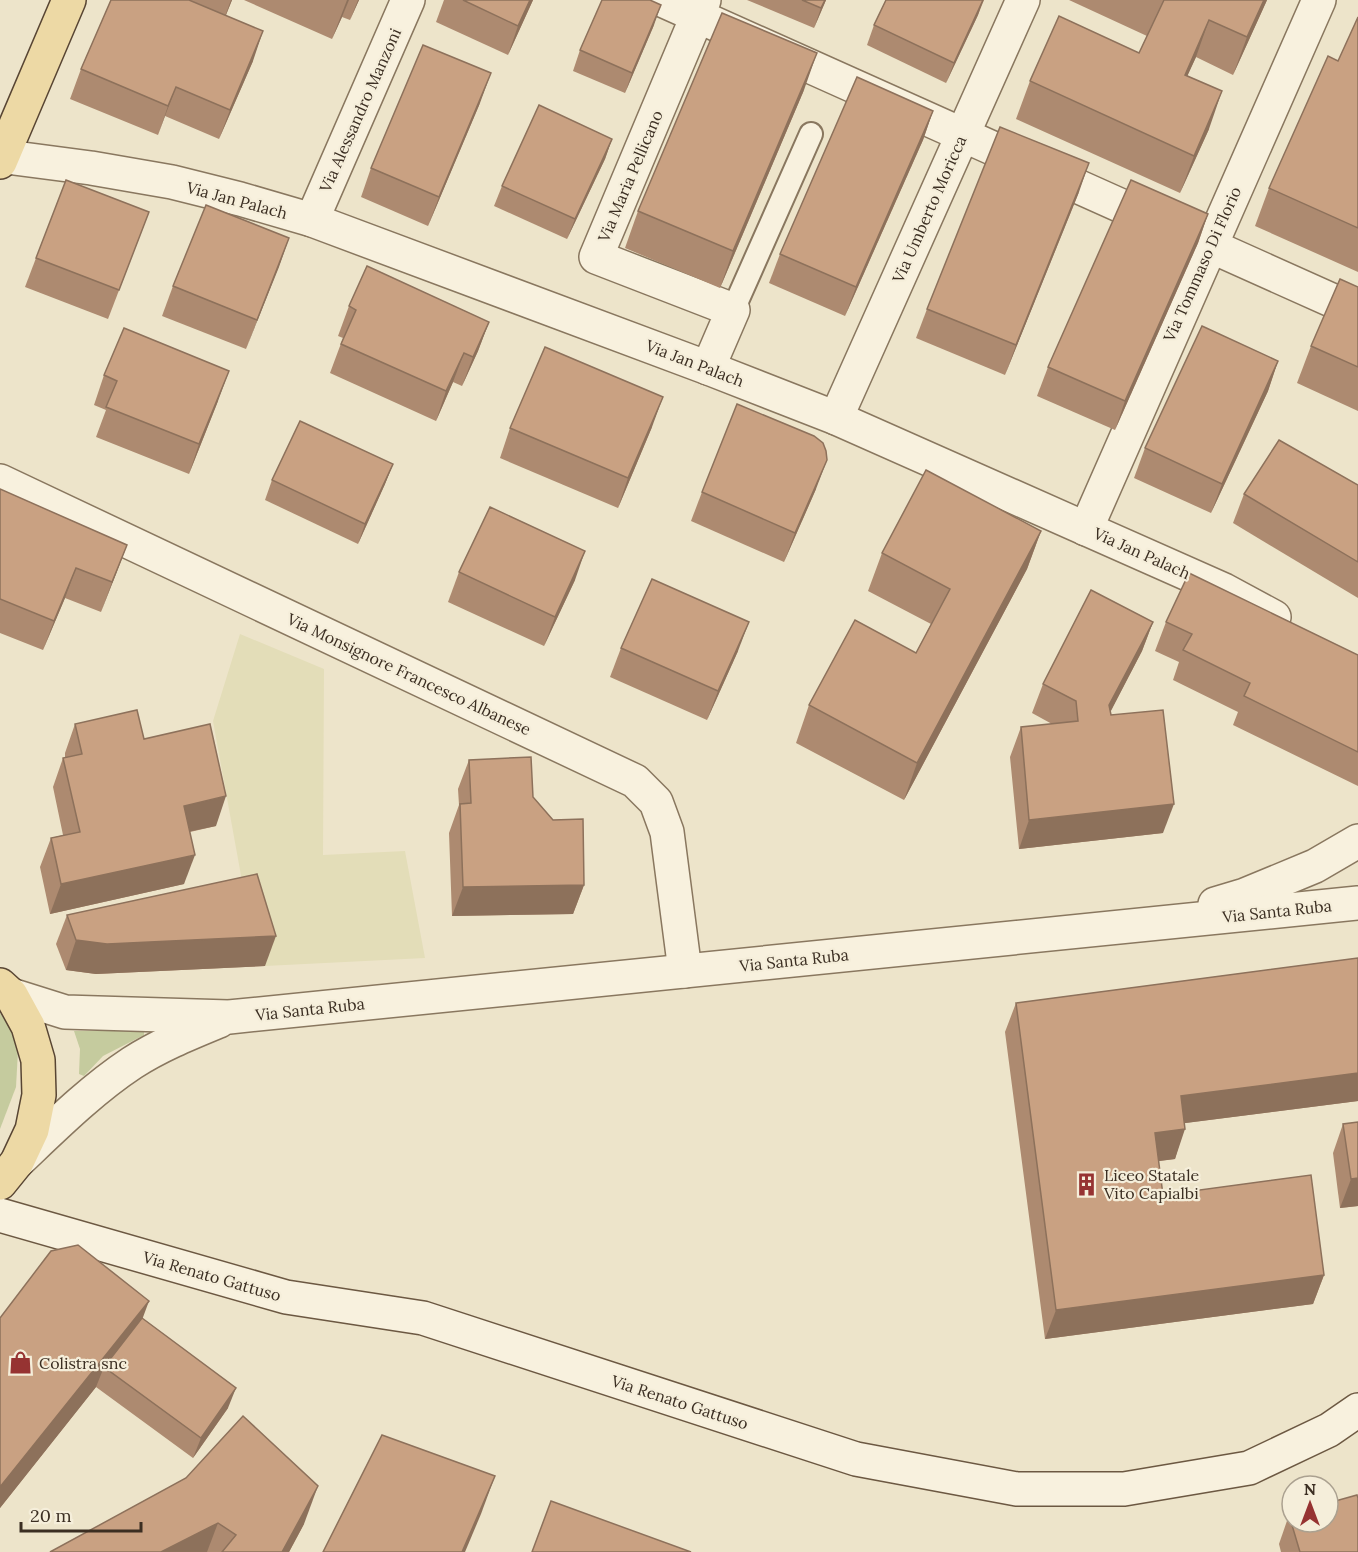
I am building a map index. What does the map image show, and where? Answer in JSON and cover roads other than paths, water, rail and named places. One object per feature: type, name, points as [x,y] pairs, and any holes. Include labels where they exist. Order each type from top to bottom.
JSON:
[{"type":"main road","points":[[1,158],[69,0]]},
{"type":"main road","points":[[6,990],[28,1026],[38,1060],[39,1095],[32,1130],[9,1173]]},
{"type":"street","name":"Via Alessandro Manzoni","points":[[312,220],[408,0]]},
{"type":"street","points":[[662,0],[700,8],[963,135],[1358,312]]},
{"type":"street","name":"Via Umberto Moricca","points":[[836,418],[1023,0]]},
{"type":"street","name":"Via Tommaso Di Florio","points":[[1086,529],[1319,0]]},
{"type":"street","name":"Via Maria Pellicano","points":[[700,8],[596,257],[733,310]]},
{"type":"street","name":"Via Jan Palach","points":[[1,158],[91,168],[172,182],[312,220],[836,418],[1224,590],[1296,628]]},
{"type":"street","points":[[708,368],[733,310]]},
{"type":"street","name":"Via Monsignore Francesco Albanese","points":[[0,481],[635,781],[656,802],[667,832],[685,971]]},
{"type":"street","points":[[1150,924],[1245,895],[1315,866],[1358,841]]},
{"type":"street","name":"Via Santa Ruba","points":[[6,990],[65,1012],[230,1017],[1358,903]]},
{"type":"street","name":"Via Santa Ruba","points":[[9,1173],[79,1104],[132,1063],[174,1039],[230,1017]]},
{"type":"street","name":"Via Renato Gattuso","points":[[0,1215],[286,1297],[423,1318],[856,1459],[1017,1489],[1124,1489],[1249,1468],[1329,1430],[1358,1410]]},
{"type":"lane","points":[[733,310],[811,134]]},
{"type":"place","name":"Liceo Statale Vito Capialbi","points":[[1086,1184]]},
{"type":"place","name":"Colistra snc","points":[[21,1363]]}]
